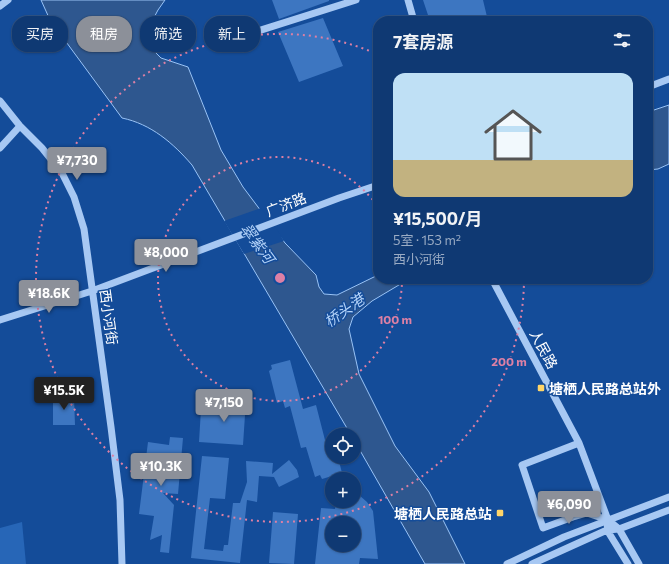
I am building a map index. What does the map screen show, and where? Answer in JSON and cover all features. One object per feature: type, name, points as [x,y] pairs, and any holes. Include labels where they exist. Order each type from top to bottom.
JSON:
[{"type":"street","points":[[0,6],[8,0]]},
{"type":"street","points":[[260,30],[356,0]]},
{"type":"street","points":[[408,0],[413,16]]},
{"type":"street","points":[[653,85],[669,79]]},
{"type":"street","name":"西小河街","points":[[0,101],[62,173],[74,197],[84,228],[120,500],[122,564]]},
{"type":"street","points":[[0,148],[20,126]]},
{"type":"street","name":"广济路","points":[[0,320],[92,291],[276,221],[373,187]]},
{"type":"street","name":"人民路","points":[[495,284],[579,443],[608,520],[607,530]]},
{"type":"street","points":[[579,443],[522,465],[543,528],[587,513],[608,520],[619,529],[638,564]]},
{"type":"street","points":[[506,564],[564,537],[669,496]]},
{"type":"street","points":[[532,564],[607,530],[619,529],[669,510]]},
{"type":"street","points":[[607,530],[628,564]]},
{"type":"shaded area","points":[[22,522],[26,564],[0,564],[0,528]]},
{"type":"water","points":[[41,0],[165,0],[155,16],[140,16],[140,52],[155,52],[161,58],[188,67],[221,150],[243,187],[285,243],[316,275],[319,287],[324,294],[337,295],[373,277],[373,284],[401,284],[372,301],[353,317],[349,329],[359,374],[395,446],[429,492],[465,564],[425,564],[361,452],[361,428],[347,428],[192,165],[177,149],[161,136],[142,125],[122,118],[68,44],[68,16],[48,16]]},
{"type":"water","points":[[669,105],[669,164],[653,170],[653,110]]},
{"type":"pier","points":[[261,208],[284,241],[244,254],[224,221]]},
{"type":"building","points":[[272,0],[329,0],[329,1],[279,19]]},
{"type":"building","points":[[423,0],[483,0],[487,16],[428,16]]},
{"type":"building","points":[[323,18],[343,66],[299,82],[278,32]]},
{"type":"building","points":[[290,360],[303,409],[316,405],[325,440],[325,464],[340,464],[342,472],[325,472],[325,478],[322,479],[320,475],[315,477],[306,447],[301,448],[290,406],[285,408],[283,401],[277,403],[269,371],[272,369],[271,365]]},
{"type":"building","points":[[74,397],[75,425],[53,425],[53,398]]},
{"type":"building","points":[[217,398],[248,400],[247,415],[245,415],[243,445],[199,442],[201,409],[216,411]]},
{"type":"building","points":[[170,437],[183,438],[178,494],[163,493],[174,505],[169,553],[160,552],[162,535],[150,540],[154,516],[139,514],[148,442],[169,445]]},
{"type":"building","points":[[202,456],[229,458],[225,499],[210,498],[204,549],[223,551],[224,545],[228,545],[233,503],[240,503],[247,482],[246,461],[273,463],[272,474],[289,460],[297,470],[299,477],[279,487],[274,477],[259,476],[257,502],[247,500],[240,563],[191,558]]},
{"type":"building","points":[[361,497],[367,502],[373,511],[378,559],[360,558],[359,564],[315,564],[321,508],[361,508]]},
{"type":"building","points":[[273,512],[298,514],[294,564],[269,563]]},
{"type":"place","name":"塘栖人民路总站外","points":[[541,388]]},
{"type":"place","name":"塘栖人民路总站","points":[[500,513]]},
{"type":"water label","name":"翠紫河","points":[[258,243]]},
{"type":"water label","name":"桥头港","points":[[344,310]]}]
